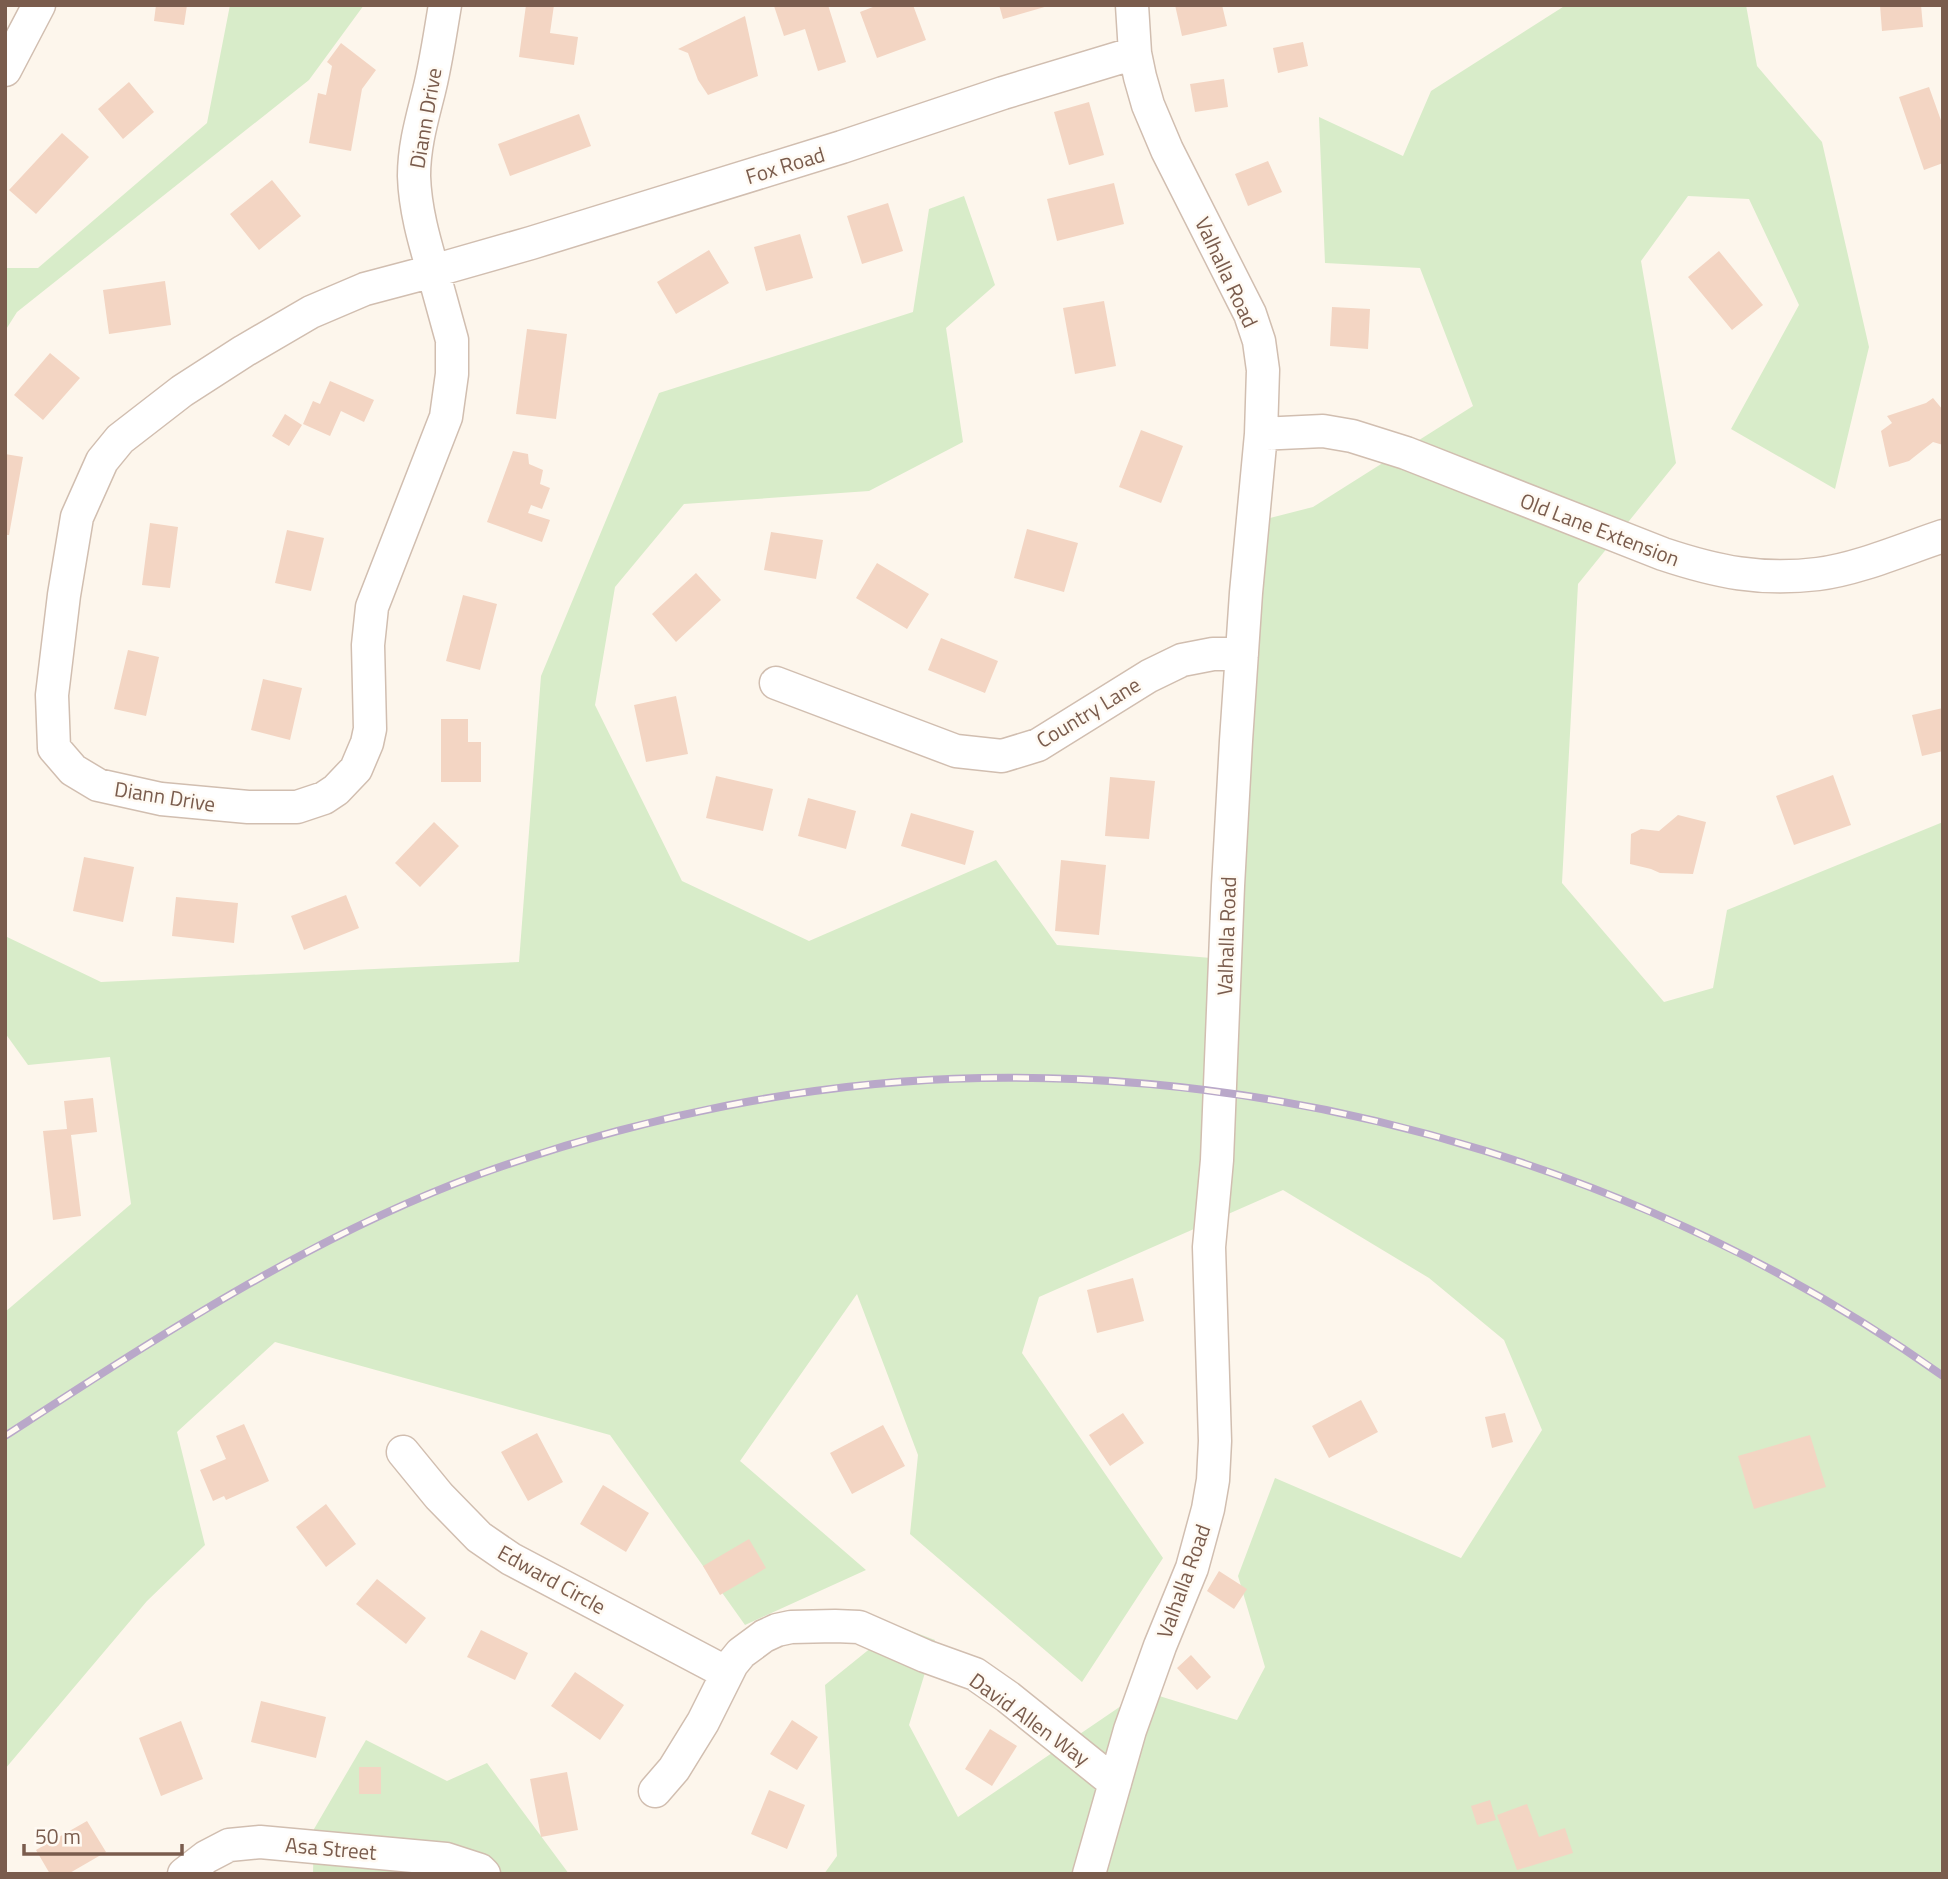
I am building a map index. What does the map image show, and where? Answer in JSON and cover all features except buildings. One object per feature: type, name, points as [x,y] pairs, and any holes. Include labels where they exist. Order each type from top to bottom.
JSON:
[{"type":"street","points":[[5,70],[39,5]]},
{"type":"street","name":"Diann Drive","points":[[433,271],[365,289],[311,312],[182,391],[120,439],[102,461],[77,517],[52,695],[54,748],[73,771],[98,785],[161,799],[248,807],[297,807],[324,798],[336,790],[356,769],[368,743],[370,729],[368,645],[372,607],[446,417],[452,374],[452,340],[433,271],[421,231],[414,174],[416,145],[445,5]]},
{"type":"street","name":"Valhalla Road","points":[[1089,1874],[1130,1730],[1192,1567],[1213,1480],[1215,1441],[1209,1247],[1217,1160],[1228,886],[1242,654],[1261,434],[1262,370],[1259,341],[1250,314],[1167,150],[1149,104],[1135,53],[1132,5]]},
{"type":"street","name":"Fox Road","points":[[433,271],[790,163],[1135,53]]},
{"type":"street","name":"Old Lane Extension","points":[[1261,434],[1323,431],[1352,436],[1406,453],[1663,554],[1704,568],[1733,573],[1776,577],[1819,574],[1943,537]]},
{"type":"street","name":"Country Lane","points":[[776,683],[956,751],[1002,756],[1038,745],[1149,676],[1182,660],[1213,654],[1242,654]]},
{"type":"street","name":"Edward Circle","points":[[403,1452],[439,1496],[489,1544],[511,1559],[727,1673]]},
{"type":"street","name":"David Allen Way","points":[[655,1791],[674,1769],[703,1722],[732,1664],[752,1644],[777,1630],[791,1627],[859,1627],[975,1674],[1008,1697],[1115,1783]]},
{"type":"street","name":"Asa Street","points":[[184,1874],[206,1857],[229,1845],[260,1842],[446,1859],[480,1870],[484,1874]]},
{"type":"green space","points":[[230,5],[364,5],[309,80],[17,312],[5,331],[5,268],[38,268],[207,123]]},
{"type":"green space","points":[[1566,5],[1746,5],[1757,66],[1822,142],[1869,347],[1835,489],[1731,429],[1799,305],[1749,199],[1688,196],[1641,261],[1676,463],[1578,584],[1562,883],[1664,1002],[1713,988],[1727,910],[1943,822],[1943,1874],[824,1874],[837,1856],[825,1685],[898,1626],[935,1640],[909,1725],[958,1817],[1143,1691],[1237,1720],[1265,1667],[1238,1576],[1275,1478],[1461,1558],[1542,1430],[1504,1340],[1429,1278],[1283,1190],[1039,1297],[1022,1353],[1163,1558],[1082,1682],[910,1534],[918,1455],[857,1294],[740,1461],[866,1570],[745,1625],[610,1435],[275,1342],[177,1432],[205,1545],[147,1601],[5,1769],[5,1312],[131,1204],[110,1057],[28,1065],[5,1033],[5,936],[101,982],[519,962],[541,676],[659,393],[913,312],[929,209],[964,196],[995,285],[946,328],[963,442],[869,491],[684,504],[615,587],[595,705],[682,881],[809,941],[996,860],[1057,945],[1223,959],[1262,520],[1313,507],[1473,406],[1420,268],[1325,263],[1319,117],[1403,156],[1431,91]]},
{"type":"green space","points":[[366,1740],[447,1781],[487,1763],[569,1874],[313,1874],[314,1829]]},
{"type":"railway","points":[[5,1436],[177,1327],[295,1258],[356,1227],[480,1174],[601,1135],[726,1106],[853,1086],[981,1078],[1108,1081],[1235,1094],[1361,1118],[1485,1151],[1606,1194],[1723,1245],[1836,1306],[1943,1376]]}]
